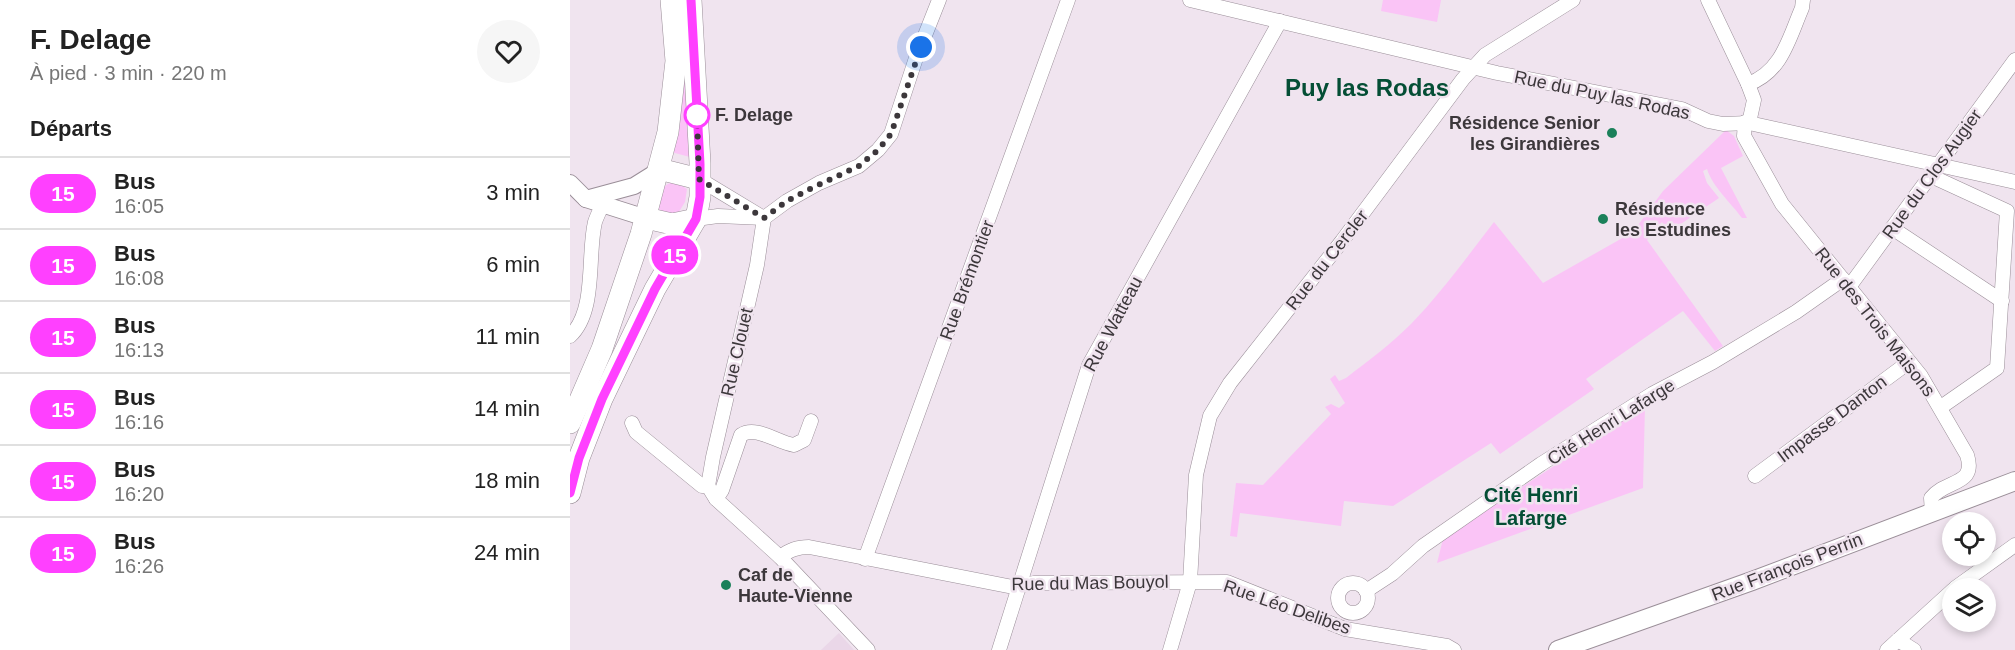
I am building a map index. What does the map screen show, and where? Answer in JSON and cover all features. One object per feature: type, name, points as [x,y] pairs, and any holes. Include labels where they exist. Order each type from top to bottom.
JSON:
[{"type":"main road","points":[[570,423],[602,349],[663,171],[676,62],[671,0]]},
{"type":"main road","points":[[570,493],[579,458],[602,399],[655,289],[696,219],[700,197],[691,0]]},
{"type":"main road","points":[[663,171],[699,179]]},
{"type":"main road","points":[[646,218],[672,224],[696,219]]},
{"type":"main road","name":"Rue François Perrin","points":[[1558,650],[1752,581],[2015,481]]},
{"type":"street","points":[[696,219],[718,216],[764,218],[787,201],[859,166],[878,150],[891,134],[916,58],[939,0]]},
{"type":"street","name":"Rue Brémontier","points":[[865,559],[1068,0]]},
{"type":"street","name":"Rue du Puy las Rodas","points":[[1190,0],[1474,68],[1682,109],[1708,121],[1723,124],[1747,123],[1935,170],[2015,182]]},
{"type":"street","name":"Rue du Cercler","points":[[1170,650],[1190,582],[1196,475],[1210,416],[1230,383],[1342,241],[1463,79],[1485,56],[1573,0]]},
{"type":"street","name":"Rue des Trois Maisons","points":[[1708,0],[1754,100],[1744,136],[1782,204],[1921,376],[1967,455],[1970,464],[1969,473],[1961,480],[1938,490],[1931,498],[1932,513]]},
{"type":"street","points":[[1748,84],[1761,79],[1780,59],[1802,8],[1803,0]]},
{"type":"street","name":"Rue Watteau","points":[[999,650],[1089,365],[1280,21]]},
{"type":"street","name":"Rue du Clos Augier","points":[[1713,362],[1846,283],[1892,228],[2015,60]]},
{"type":"street","points":[[1935,170],[2007,212],[1997,368],[1941,407]]},
{"type":"street","points":[[586,199],[634,186],[663,171]]},
{"type":"street","points":[[699,179],[764,218]]},
{"type":"street","points":[[570,183],[586,199],[646,218]]},
{"type":"street","points":[[570,336],[579,328],[587,299],[595,222],[603,204]]},
{"type":"street","name":"Rue Clouet","points":[[708,486],[757,266],[764,218]]},
{"type":"street","points":[[1892,228],[2002,301]]},
{"type":"street","name":"Cité Henri Lafarge","points":[[1366,591],[1392,574],[1423,546],[1542,464],[1652,394],[1713,362]]},
{"type":"street","name":"Impasse Danton","points":[[1755,476],[1909,362]]},
{"type":"street","points":[[716,499],[722,490],[741,435],[748,431],[755,432],[794,445],[804,440],[811,421]]},
{"type":"street","points":[[632,423],[636,432],[702,486],[708,486],[716,499],[780,557],[868,650]]},
{"type":"street","points":[[1969,578],[2015,545]]},
{"type":"street","name":"Rue du Mas Bouyol","points":[[780,557],[800,547],[1013,586],[1190,582]]},
{"type":"street","name":"Rue Léo Delibes","points":[[1190,582],[1227,582],[1345,629],[1447,646],[1454,650]]},
{"type":"street","points":[[1355,583],[1366,591],[1367,601],[1363,609],[1354,613],[1349,612],[1341,607],[1338,597],[1341,588],[1355,583]]},
{"type":"street","points":[[1887,650],[1942,600]]},
{"type":"street","points":[[1345,629],[1349,612]]},
{"type":"street","points":[[1898,640],[1914,650]]},
{"type":"shaded area","points":[[1383,0],[1441,0],[1437,22],[1381,11]]},
{"type":"shaded area","points":[[683,81],[688,81],[690,157],[671,152]]},
{"type":"shaded area","points":[[1726,130],[1734,136],[1743,156],[1721,168],[1747,218],[1742,218],[1722,194],[1707,169],[1703,171],[1707,183],[1719,198],[1669,232],[1662,222],[1647,240],[1723,346],[1715,351],[1683,311],[1586,379],[1594,389],[1500,454],[1491,443],[1393,506],[1344,501],[1341,526],[1240,513],[1237,537],[1230,536],[1236,483],[1263,485],[1331,414],[1325,407],[1331,404],[1339,408],[1345,403],[1330,379],[1335,375],[1339,381],[1346,378],[1403,331],[1443,287],[1494,222],[1543,283],[1633,232],[1663,191]]},
{"type":"shaded area","points":[[676,182],[687,189],[685,202],[677,215],[662,212],[659,209],[662,191],[667,185]]},
{"type":"shaded area","points":[[1645,406],[1643,488],[1437,563],[1443,539]]},
{"type":"shaded area","points":[[839,633],[854,650],[821,650]]},
{"type":"bus line","name":"15","points":[[570,493],[579,458],[602,399],[655,289],[696,219],[700,197],[700,164],[691,0]]},
{"type":"place","name":"F. Delage","points":[[697,115]]},
{"type":"place","name":"Résidence Senior les Girandières","points":[[1612,133]]},
{"type":"place","name":"Résidence les Estudines","points":[[1603,219]]},
{"type":"place","name":"Caf de Haute-Vienne","points":[[726,585]]},
{"type":"district","name":"Puy las Rodas","points":[[1367,88]]},
{"type":"district","name":"Cité Henri Lafarge","points":[[1531,506]]},
{"type":"route","points":[[697,115],[699,179],[764,218],[787,201],[819,183],[859,166],[878,150],[891,134],[921,47]]}]
